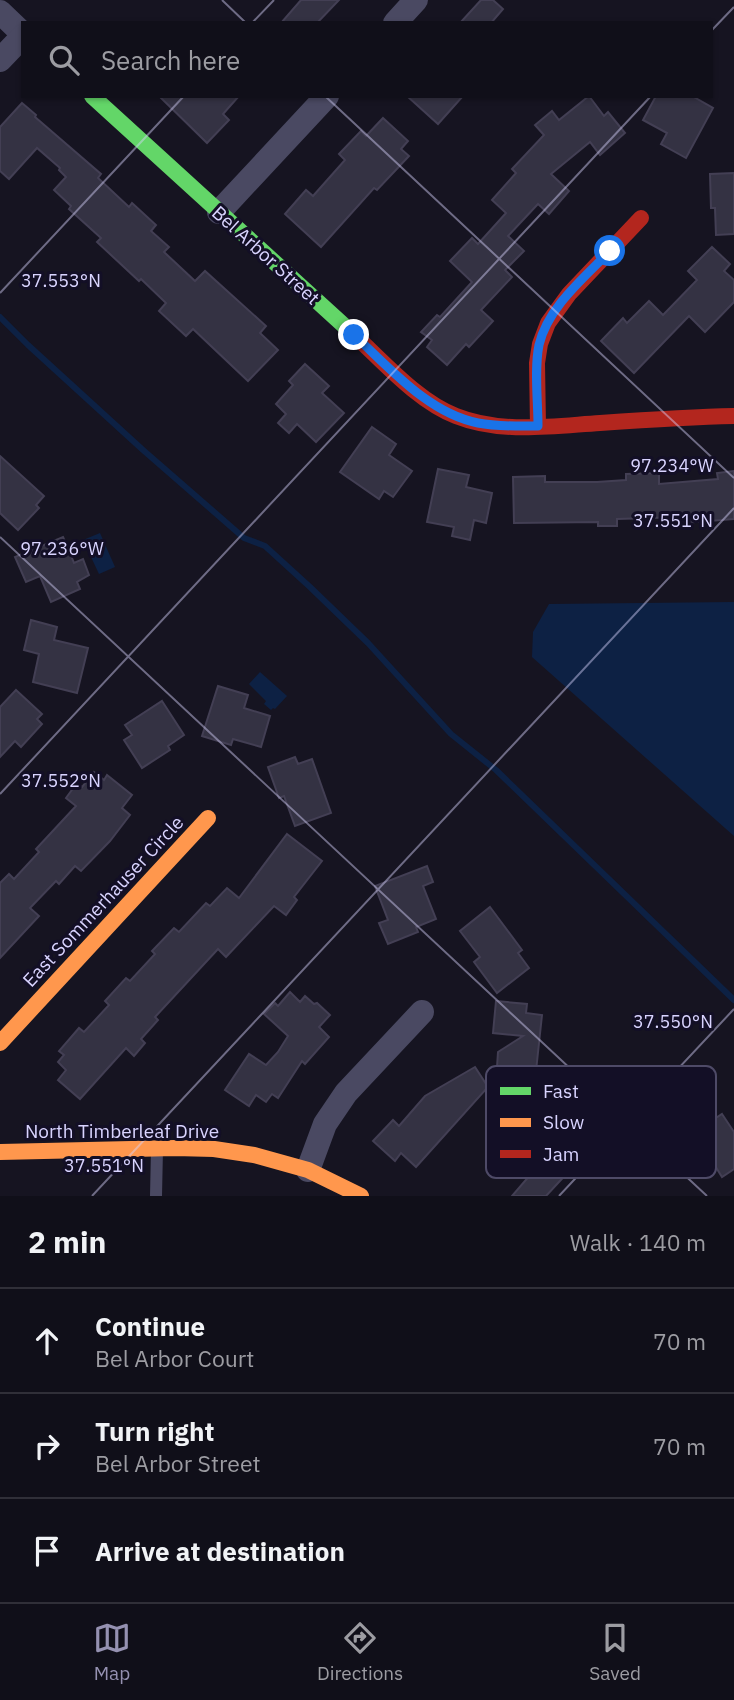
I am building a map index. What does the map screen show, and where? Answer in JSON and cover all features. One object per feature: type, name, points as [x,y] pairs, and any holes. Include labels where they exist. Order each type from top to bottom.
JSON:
[{"type":"street","points":[[397,21],[416,0]]},
{"type":"street","points":[[0,12],[21,33]]},
{"type":"street","points":[[0,60],[21,37]]},
{"type":"street","name":"Bel Arbor Street","points":[[94,98],[402,379],[429,401],[455,416],[478,424],[509,426],[734,416]]},
{"type":"street","points":[[219,212],[325,98]]},
{"type":"street","points":[[538,426],[537,364],[539,345],[545,329],[572,290],[641,218]]},
{"type":"street","name":"East Sommerhauser Circle","points":[[0,1042],[208,818]]},
{"type":"street","points":[[308,1170],[324,1124],[345,1095],[422,1012]]},
{"type":"street","name":"North Timberleaf Drive","points":[[0,1152],[214,1149],[254,1155],[308,1170],[361,1196]]},
{"type":"lane","points":[[156,1196],[158,1149]]},
{"type":"water","points":[[100,533],[115,567],[99,574],[83,540]]},
{"type":"water","points":[[734,602],[734,836],[532,657],[533,632],[549,604]]},
{"type":"water","points":[[260,672],[287,696],[275,709],[271,710],[264,704],[266,701],[249,684]]},
{"type":"building","points":[[301,0],[339,0],[319,21],[283,21]]},
{"type":"building","points":[[481,0],[493,0],[503,9],[493,21],[462,21]]},
{"type":"building","points":[[161,98],[237,98],[223,114],[229,120],[207,143]]},
{"type":"building","points":[[409,98],[461,98],[438,124]]},
{"type":"building","points":[[586,98],[590,98],[604,116],[608,112],[625,133],[600,155],[590,142],[551,174],[569,191],[549,214],[538,204],[508,236],[524,251],[505,270],[512,277],[481,310],[493,321],[469,347],[466,344],[447,365],[427,347],[432,340],[421,332],[437,315],[440,317],[472,282],[450,261],[472,238],[478,244],[506,213],[492,200],[516,173],[512,169],[544,135],[535,125],[552,111],[559,120]]},
{"type":"building","points":[[655,98],[696,98],[713,108],[686,158],[661,144],[667,133],[643,120]]},
{"type":"building","points":[[22,103],[101,174],[98,178],[129,207],[132,203],[156,225],[151,231],[169,247],[164,252],[195,281],[205,271],[266,326],[260,333],[278,350],[248,381],[193,329],[186,336],[159,311],[166,303],[97,242],[101,238],[69,209],[71,206],[54,190],[66,177],[60,168],[37,148],[9,179],[0,171],[0,127]]},
{"type":"building","points":[[383,118],[408,141],[401,149],[409,156],[377,190],[374,188],[321,247],[285,214],[306,190],[313,196],[345,160],[339,154],[361,131],[366,136]]},
{"type":"building","points":[[734,173],[734,234],[716,235],[715,208],[711,208],[710,174]]},
{"type":"building","points":[[712,247],[730,264],[724,271],[734,280],[734,302],[705,332],[689,316],[634,373],[601,341],[623,318],[627,323],[649,301],[663,315],[697,280],[688,271]]},
{"type":"building","points":[[305,364],[329,386],[322,393],[344,413],[316,442],[297,424],[289,433],[278,423],[286,414],[276,404],[293,385],[289,381]]},
{"type":"building","points":[[372,427],[396,444],[389,455],[412,471],[393,497],[384,491],[379,499],[340,472]]},
{"type":"building","points":[[0,456],[44,496],[36,505],[39,508],[18,530],[0,513]]},
{"type":"building","points":[[438,469],[469,475],[466,487],[492,493],[486,523],[474,520],[470,540],[452,536],[454,527],[427,522]]},
{"type":"building","points":[[734,471],[734,519],[684,523],[683,517],[617,519],[617,526],[598,526],[598,522],[514,523],[513,477],[545,476],[545,482],[597,482],[626,480],[626,474],[659,473],[659,484],[718,479],[717,473]]},
{"type":"building","points":[[63,537],[74,563],[83,559],[89,575],[77,582],[80,589],[51,602],[40,576],[26,582],[15,557]]},
{"type":"building","points":[[31,620],[57,627],[54,640],[88,648],[77,693],[33,682],[39,654],[24,650]]},
{"type":"building","points":[[218,686],[248,695],[244,708],[270,716],[261,747],[233,739],[231,745],[202,736]]},
{"type":"building","points":[[16,690],[42,714],[37,719],[42,724],[21,747],[15,741],[0,757],[0,707]]},
{"type":"building","points":[[162,701],[184,735],[168,746],[170,750],[142,768],[124,740],[132,735],[125,725]]},
{"type":"building","points":[[295,757],[298,764],[312,759],[331,813],[295,826],[284,796],[279,798],[268,767]]},
{"type":"building","points":[[94,772],[104,780],[107,775],[132,795],[122,808],[130,815],[81,871],[75,866],[59,884],[56,881],[30,908],[39,916],[0,958],[0,883],[9,874],[14,879],[39,852],[36,849],[76,806],[66,798],[77,783],[82,787]]},
{"type":"building","points":[[287,834],[322,861],[294,897],[297,900],[286,915],[274,906],[226,957],[218,949],[155,1017],[158,1020],[141,1039],[145,1043],[134,1056],[126,1048],[80,1099],[58,1080],[66,1070],[58,1062],[64,1055],[59,1051],[79,1028],[84,1032],[109,1005],[105,1001],[126,978],[130,981],[155,954],[152,951],[174,928],[179,932],[206,903],[210,906],[227,888],[239,898]]},
{"type":"building","points":[[427,866],[433,882],[423,886],[436,919],[416,927],[418,932],[388,944],[379,923],[388,920],[375,886]]},
{"type":"building","points":[[490,907],[522,950],[518,953],[529,968],[497,993],[474,962],[480,957],[460,931]]},
{"type":"building","points":[[290,992],[300,1002],[305,996],[330,1015],[319,1027],[329,1037],[305,1064],[302,1061],[278,1098],[272,1094],[266,1102],[256,1095],[249,1106],[225,1090],[249,1054],[266,1065],[278,1052],[288,1036],[264,1014],[275,1003],[278,1006]]},
{"type":"building","points":[[496,1001],[527,1004],[526,1013],[542,1015],[537,1066],[497,1066],[498,1052],[523,1036],[493,1033]]},
{"type":"building","points":[[475,1067],[486,1084],[486,1089],[416,1167],[401,1153],[395,1161],[373,1141],[393,1120],[399,1126],[425,1096]]},
{"type":"building","points":[[722,1114],[734,1132],[734,1169],[722,1177],[716,1167],[716,1118]]},
{"type":"building","points":[[528,1178],[563,1178],[546,1196],[512,1196]]},
{"type":"waterway","points":[[0,317],[143,450],[244,538],[265,546],[310,587],[368,643],[451,734],[496,770],[734,1000]]},
{"type":"traffic: fast","points":[[94,98],[351,332]]},
{"type":"traffic: slow","points":[[0,1043],[208,818]]},
{"type":"traffic: slow","points":[[0,1152],[214,1149],[254,1155],[308,1170],[361,1196]]},
{"type":"traffic: jam","points":[[538,426],[537,363],[540,344],[548,323],[569,294],[641,218]]},
{"type":"traffic: jam","points":[[351,332],[400,379],[427,400],[473,422],[509,427],[546,427],[734,416]]},
{"type":"route","points":[[354,335],[429,401],[455,416],[478,424],[538,426],[537,364],[539,345],[545,329],[572,290],[610,251]]}]
